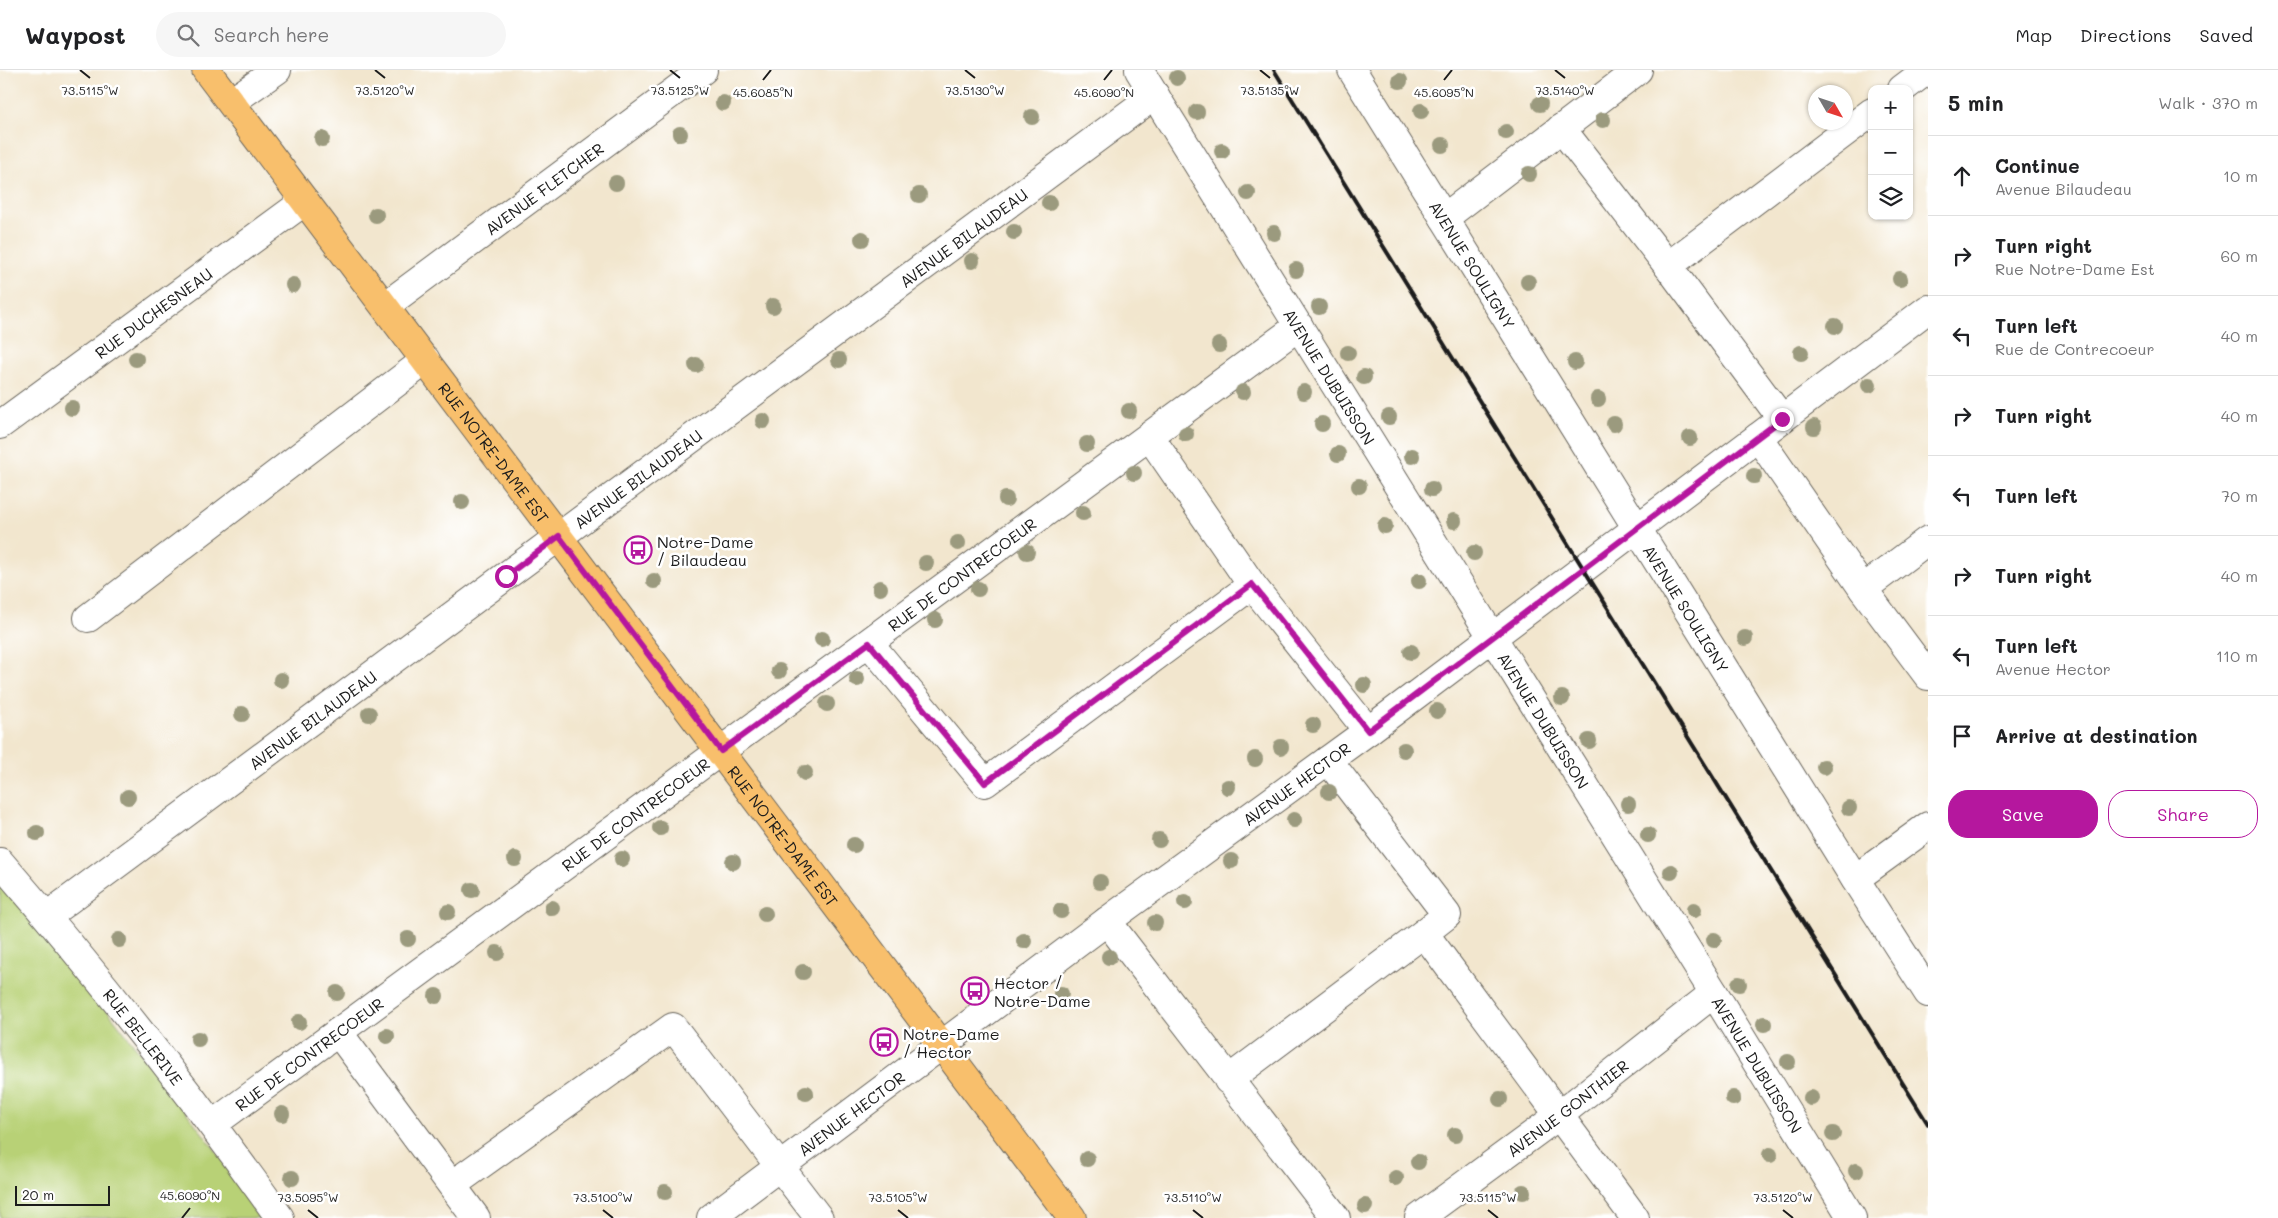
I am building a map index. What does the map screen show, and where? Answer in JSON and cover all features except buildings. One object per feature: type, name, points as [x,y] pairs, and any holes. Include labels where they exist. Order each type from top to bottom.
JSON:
[{"type":"main road","name":"RUE NOTRE-DAME EST","points":[[206,70],[1072,1218]]},
{"type":"street","points":[[231,102],[277,70]]},
{"type":"street","name":"AVENUE FLETCHER","points":[[385,306],[703,70]]},
{"type":"street","name":"AVENUE DUBUISSON","points":[[1139,70],[1300,326],[1852,1218]]},
{"type":"street","name":"AVENUE SOULIGNY","points":[[1352,70],[1855,879],[1928,992]]},
{"type":"street","points":[[1444,218],[1638,70]]},
{"type":"street","points":[[1907,85],[1927,70]]},
{"type":"street","name":"AVENUE BILAUDEAU","points":[[47,916],[1155,95]]},
{"type":"street","points":[[1668,266],[1868,115]]},
{"type":"street","points":[[1561,128],[1668,266],[1782,419]]},
{"type":"street","name":"RUE DUCHESNEAU","points":[[0,425],[305,201]]},
{"type":"street","name":"AVENUE HECTOR","points":[[711,1218],[1107,921],[1368,731],[1928,309]]},
{"type":"street","name":"RUE DE CONTRECOEUR","points":[[213,1124],[1300,326]]},
{"type":"street","points":[[88,618],[426,360]]},
{"type":"street","points":[[1150,437],[1252,584],[1368,731]]},
{"type":"street","points":[[1758,437],[1863,589],[1928,676]]},
{"type":"street","points":[[1863,589],[1928,540]]},
{"type":"street","points":[[869,643],[985,783],[1252,584]]},
{"type":"street","points":[[1228,1080],[1447,915],[1328,760]]},
{"type":"street","points":[[1855,879],[1928,826]]},
{"type":"street","name":"RUE BELLERIVE","points":[[0,862],[47,916],[213,1124],[280,1218]]},
{"type":"street","points":[[1107,921],[1336,1218]]},
{"type":"street","points":[[1424,933],[1635,1218]]},
{"type":"street","name":"AVENUE GONTHIER","points":[[1419,1218],[1558,1116],[1714,994]]},
{"type":"street","points":[[452,1185],[673,1027],[819,1218]]},
{"type":"street","points":[[338,1032],[476,1218]]},
{"type":"green space","points":[[0,877],[39,922],[268,1218],[0,1218]]},
{"type":"railway","points":[[1274,70],[1928,1124]]},
{"type":"place","name":"Notre-Dame / Bilaudeau","points":[[638,550]]},
{"type":"place","name":"Hector / Notre-Dame","points":[[975,991]]},
{"type":"place","name":"Notre-Dame / Hector","points":[[884,1042]]},
{"type":"route","points":[[506,576],[559,536],[721,751],[869,643],[985,783],[1252,584],[1368,731],[1782,419]]}]
